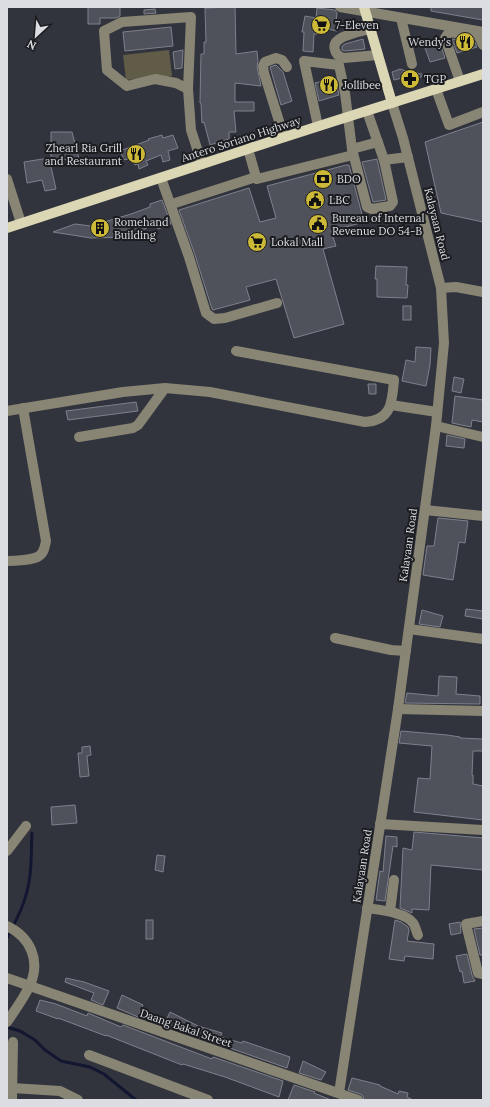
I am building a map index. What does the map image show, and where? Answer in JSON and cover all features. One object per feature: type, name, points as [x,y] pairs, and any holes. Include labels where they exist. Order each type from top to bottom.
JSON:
[{"type":"main road","name":"Kalayaan Road","points":[[364,9],[392,104]]},
{"type":"main road","name":"Antero Soriano Highway","points":[[7,228],[248,150],[284,136],[392,104],[483,74]]},
{"type":"street","points":[[340,7],[384,11],[401,18],[483,32]]},
{"type":"street","points":[[188,89],[176,83],[155,79],[127,86],[107,70],[104,31],[122,22],[191,17],[188,89],[191,130],[202,164]]},
{"type":"street","points":[[401,18],[412,64]]},
{"type":"street","points":[[370,29],[339,38],[335,43],[335,53],[339,57],[344,58],[378,55]]},
{"type":"street","points":[[460,81],[445,38],[449,32],[480,36],[483,45]]},
{"type":"street","points":[[284,136],[263,66],[265,62],[276,58],[282,60],[287,66]]},
{"type":"street","points":[[318,126],[304,60],[338,65],[349,116],[352,152],[367,207],[372,209],[390,206],[393,204],[384,160],[367,111]]},
{"type":"street","points":[[436,89],[448,125],[483,112]]},
{"type":"street","name":"Kalayaan Road","points":[[339,1093],[398,709],[436,426],[444,342],[441,288],[408,157],[392,104]]},
{"type":"street","points":[[172,204],[256,178],[278,174],[352,152],[378,142]]},
{"type":"street","points":[[248,150],[256,178]]},
{"type":"street","points":[[384,160],[408,157]]},
{"type":"street","points":[[161,178],[172,204],[204,310],[208,315],[214,318],[226,318],[277,302]]},
{"type":"street","points":[[7,179],[21,223]]},
{"type":"street","points":[[441,288],[456,287],[483,292]]},
{"type":"street","points":[[7,411],[123,392],[165,388],[210,392],[365,422],[380,419],[385,415],[391,405],[394,380],[236,351]]},
{"type":"street","points":[[79,437],[132,428],[138,425],[165,388]]},
{"type":"street","points":[[391,405],[437,412]]},
{"type":"street","points":[[7,561],[35,558],[39,556],[44,549],[46,541],[23,408]]},
{"type":"street","points":[[436,426],[483,437]]},
{"type":"street","points":[[425,510],[483,516]]},
{"type":"street","points":[[409,629],[483,639]]},
{"type":"street","points":[[335,638],[392,650],[406,651]]},
{"type":"street","points":[[398,709],[483,711]]},
{"type":"street","points":[[380,824],[483,830]]},
{"type":"street","points":[[7,851],[26,826]]},
{"type":"street","points":[[390,911],[394,880]]},
{"type":"street","points":[[367,908],[390,911],[407,918],[413,923],[418,935]]},
{"type":"street","points":[[483,921],[466,924],[478,973],[483,974]]},
{"type":"street","points":[[9,1019],[30,986],[34,973],[34,958],[29,945],[22,934],[11,927]]},
{"type":"street","name":"Daang Bakal Street","points":[[11,980],[358,1100]]},
{"type":"street","points":[[12,1100],[13,1042]]},
{"type":"street","points":[[89,1055],[208,1100]]},
{"type":"street","points":[[12,1088],[78,1100]]},
{"type":"shaded area","points":[[169,50],[172,76],[126,80],[123,55]]},
{"type":"building","points":[[88,7],[120,7],[120,16],[116,18],[100,18],[100,24],[88,24]]},
{"type":"building","points":[[235,7],[236,54],[257,51],[257,67],[261,86],[235,83],[235,102],[254,102],[254,111],[234,111],[236,132],[229,132],[229,139],[210,145],[204,122],[202,123],[200,103],[201,54],[204,54],[204,42],[206,42],[205,8]]},
{"type":"building","points":[[431,7],[483,7],[483,20],[431,11]]},
{"type":"building","points":[[317,8],[335,10],[337,13],[336,22],[339,22],[337,31],[318,27],[317,34],[314,34],[313,52],[303,51],[304,32],[302,32],[305,16],[316,18]]},
{"type":"building","points":[[155,9],[156,13],[144,14],[144,10]]},
{"type":"building","points":[[171,27],[173,46],[125,51],[123,32]]},
{"type":"building","points":[[363,39],[365,49],[342,50],[342,46],[345,44]]},
{"type":"building","points":[[452,39],[475,42],[477,47],[457,53]]},
{"type":"building","points":[[439,40],[445,58],[430,62],[424,45]]},
{"type":"building","points":[[183,50],[182,68],[175,69],[173,52]]},
{"type":"building","points":[[276,65],[283,72],[292,101],[281,105],[270,67]]},
{"type":"building","points":[[400,69],[426,75],[403,84],[402,78],[394,80],[392,72]]},
{"type":"building","points":[[335,78],[339,95],[319,101],[315,83]]},
{"type":"building","points":[[483,122],[483,222],[441,213],[425,142]]},
{"type":"building","points":[[51,132],[72,132],[79,159],[51,160]]},
{"type":"building","points":[[162,135],[163,138],[173,135],[178,148],[168,151],[170,160],[163,162],[161,155],[146,161],[148,165],[139,169],[138,164],[135,165],[131,158],[124,160],[120,151],[149,140],[148,139]]},
{"type":"building","points":[[49,158],[56,189],[45,191],[42,180],[27,183],[24,162]]},
{"type":"building","points":[[377,159],[386,200],[373,202],[362,162]]},
{"type":"building","name":"Lokal Mall","points":[[349,165],[364,222],[331,231],[336,246],[323,249],[344,324],[294,338],[276,279],[246,287],[250,300],[213,310],[179,210],[249,188],[260,222],[276,218],[267,186]]},
{"type":"building","points":[[162,200],[171,224],[158,229],[156,223],[130,237],[91,238],[53,232],[75,224],[91,226],[131,214],[150,207],[150,204]]},
{"type":"building","points":[[376,266],[407,267],[407,298],[377,297],[377,279],[375,279]]},
{"type":"building","points":[[403,306],[411,306],[411,320],[403,320]]},
{"type":"building","points":[[416,347],[431,348],[430,365],[426,386],[402,381],[406,360],[415,362]]},
{"type":"building","points":[[454,377],[464,379],[461,393],[452,391]]},
{"type":"building","points":[[368,384],[376,384],[376,394],[369,394]]},
{"type":"building","points":[[455,396],[483,400],[483,422],[472,420],[471,427],[452,423]]},
{"type":"building","points":[[136,402],[138,411],[68,420],[66,411]]},
{"type":"building","points":[[447,435],[465,439],[464,448],[446,446]]},
{"type":"building","points":[[438,518],[468,521],[465,543],[459,542],[453,580],[423,575],[427,546],[434,546]]},
{"type":"building","points":[[466,609],[483,611],[483,619],[465,616]]},
{"type":"building","points":[[422,610],[443,616],[440,627],[419,624]]},
{"type":"building","points":[[439,676],[457,677],[456,694],[480,696],[480,704],[405,703],[407,693],[438,696]]},
{"type":"building","points":[[401,731],[447,735],[460,738],[483,739],[483,751],[473,751],[472,775],[473,784],[483,786],[483,820],[414,812],[418,778],[430,779],[432,746],[399,743]]},
{"type":"building","points":[[90,746],[91,755],[87,756],[89,776],[80,777],[78,753],[82,753],[82,747]]},
{"type":"building","points":[[75,805],[77,823],[52,825],[51,807]]},
{"type":"building","points":[[414,832],[483,838],[483,870],[431,865],[429,910],[412,909],[412,913],[400,908],[403,848],[412,850]]},
{"type":"building","points":[[386,836],[397,837],[397,847],[393,846],[385,901],[376,900],[380,871],[383,872]]},
{"type":"building","points":[[157,855],[165,856],[163,872],[155,870]]},
{"type":"building","points":[[146,920],[153,920],[153,939],[146,939]]},
{"type":"building","points":[[395,920],[408,927],[409,930],[407,941],[434,944],[433,959],[405,956],[404,961],[389,959]]},
{"type":"building","points":[[460,922],[461,933],[451,935],[449,924]]},
{"type":"building","points":[[483,928],[483,955],[480,955],[474,929]]},
{"type":"building","points":[[467,954],[475,981],[464,983],[462,971],[460,972],[456,956]]},
{"type":"building","points":[[66,978],[84,982],[109,991],[103,1005],[91,1000],[94,993],[65,982]]},
{"type":"building","points":[[122,995],[143,1005],[138,1017],[117,1008]]},
{"type":"building","points":[[40,1000],[56,1004],[87,1016],[88,1013],[121,1027],[123,1025],[212,1059],[213,1057],[283,1081],[279,1097],[225,1077],[183,1064],[182,1065],[106,1035],[36,1011]]},
{"type":"building","points":[[170,1012],[198,1026],[222,1033],[220,1037],[242,1043],[243,1041],[290,1057],[287,1068],[164,1025]]},
{"type":"building","points":[[303,1061],[326,1072],[321,1080],[299,1073]]},
{"type":"building","points":[[352,1078],[380,1085],[398,1094],[399,1091],[408,1093],[407,1097],[413,1100],[364,1100],[363,1096],[360,1094],[348,1090]]},
{"type":"building","points":[[294,1085],[315,1092],[314,1093],[331,1100],[288,1100]]},
{"type":"waterway","points":[[7,938],[20,912],[28,888],[31,865],[32,833]]},
{"type":"waterway","points":[[7,1027],[20,1031],[35,1040],[45,1050],[61,1061],[90,1067],[104,1074],[136,1100]]},
{"type":"place","name":"7-Eleven","points":[[321,25]]},
{"type":"place","name":"Wendy's","points":[[465,42]]},
{"type":"place","name":"TGP","points":[[410,79]]},
{"type":"place","name":"Jollibee","points":[[329,85]]},
{"type":"place","name":"Zhearl Ria Grill and Restaurant","points":[[136,154]]},
{"type":"place","name":"BDO","points":[[323,179]]},
{"type":"place","name":"LBC","points":[[315,200]]},
{"type":"place","name":"Bureau of Internal Revenue DO 54-B","points":[[318,224]]},
{"type":"place","name":"Romehand Building","points":[[100,228]]},
{"type":"place","name":"Lokal Mall","points":[[257,242]]}]
